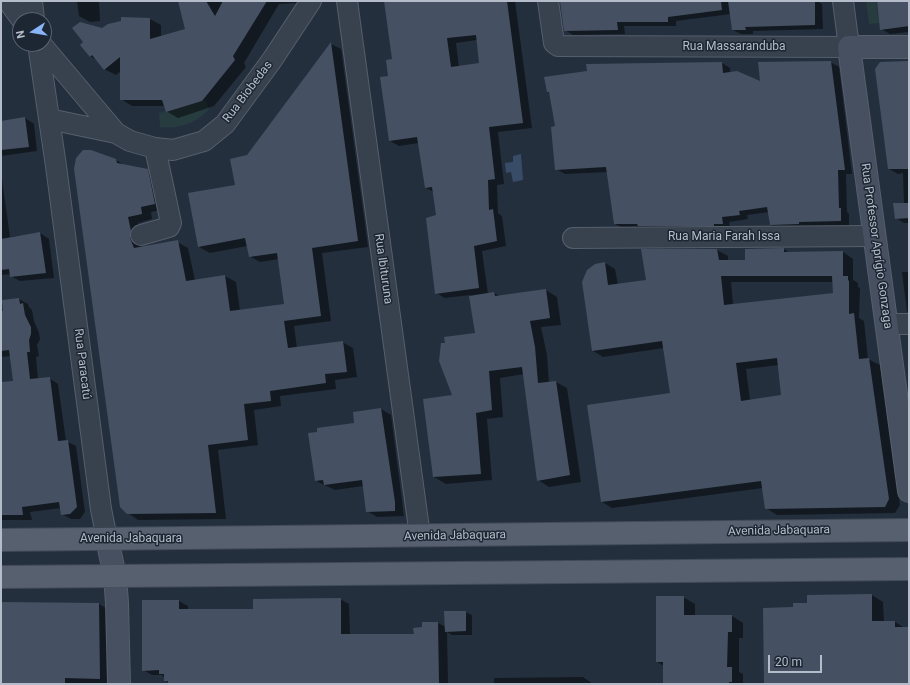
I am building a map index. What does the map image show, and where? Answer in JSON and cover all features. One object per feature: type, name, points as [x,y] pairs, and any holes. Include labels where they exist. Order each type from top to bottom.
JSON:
[{"type":"main road","name":"Avenida Jabaquara","points":[[1,540],[909,530]]},
{"type":"main road","points":[[1,577],[909,569]]},
{"type":"street","points":[[8,1],[16,12]]},
{"type":"street","points":[[32,1],[33,12]]},
{"type":"street","name":"Rua Biobedas","points":[[49,119],[116,133],[130,141],[155,148],[173,150],[204,141],[226,124],[272,60],[311,1]]},
{"type":"street","name":"Rua Ibituruna","points":[[347,1],[420,536]]},
{"type":"street","name":"Rua Massaranduba","points":[[548,1],[554,43],[560,47],[909,47]]},
{"type":"street","name":"Rua Professor Aprígio Gonzaga","points":[[843,1],[909,491]]},
{"type":"street","name":"Rua Paracatú","points":[[39,52],[101,509],[115,576],[119,684]]},
{"type":"street","name":"Rua Biobedas","points":[[48,52],[116,133]]},
{"type":"street","points":[[141,235],[169,227],[171,223],[155,148]]},
{"type":"street","name":"Rua Maria Farah Issa","points":[[573,238],[875,236]]},
{"type":"street","points":[[887,324],[909,324]]},
{"type":"green space","points":[[866,1],[876,1],[879,23],[869,24]]},
{"type":"green space","points":[[206,100],[209,109],[193,122],[174,127],[160,127],[159,113]]},
{"type":"water","points":[[521,154],[523,180],[513,182],[511,172],[506,173],[505,163],[513,162],[513,156]]},
{"type":"building","points":[[178,1],[206,1],[215,16],[223,1],[267,1],[233,56],[235,60],[202,101],[166,112],[162,100],[120,100],[120,57],[104,70],[92,55],[90,57],[80,45],[83,42],[72,28],[80,22],[102,28],[108,24],[121,21],[121,17],[150,18],[150,39],[185,29]]},
{"type":"building","points":[[384,1],[507,1],[523,123],[489,127],[495,179],[488,180],[489,210],[493,209],[497,241],[474,246],[479,288],[435,294],[426,218],[436,215],[432,187],[425,188],[417,137],[389,141],[380,77],[388,76],[386,60],[392,59]],"holes":[[[476,35],[479,63],[451,67],[447,38]]]},
{"type":"building","points":[[560,1],[721,1],[722,10],[668,17],[668,22],[617,22],[618,30],[564,31]]},
{"type":"building","points":[[728,1],[815,1],[815,25],[745,27],[746,30],[732,30]]},
{"type":"building","points":[[877,1],[909,1],[909,26],[880,30]]},
{"type":"building","points":[[331,42],[358,241],[312,248],[321,316],[284,321],[288,348],[343,341],[347,372],[325,374],[326,383],[270,391],[271,401],[244,404],[248,440],[208,445],[216,513],[127,514],[120,507],[74,169],[76,158],[83,150],[91,150],[116,159],[117,163],[148,169],[155,204],[141,207],[142,214],[128,217],[131,231],[130,238],[134,248],[178,240],[186,281],[225,275],[230,311],[284,304],[277,253],[249,257],[245,238],[198,247],[188,193],[235,185],[230,159],[247,155]]},
{"type":"building","points":[[831,61],[845,170],[838,170],[839,208],[841,208],[841,221],[799,222],[799,224],[770,225],[767,207],[739,211],[740,215],[722,217],[723,224],[714,224],[714,226],[638,226],[637,224],[614,224],[606,167],[555,170],[551,127],[555,126],[549,92],[547,92],[544,77],[587,71],[586,64],[722,62],[723,73],[737,71],[760,81],[758,62]]},
{"type":"building","points":[[909,61],[909,169],[888,169],[875,69],[880,62]]},
{"type":"building","points":[[25,117],[29,147],[1,150],[1,121]]},
{"type":"building","points":[[893,203],[909,203],[909,218],[895,219]]},
{"type":"building","points":[[40,232],[46,273],[10,277],[9,269],[1,270],[1,239]]},
{"type":"building","points":[[784,248],[784,252],[843,251],[843,276],[848,276],[849,281],[849,314],[854,313],[859,359],[869,358],[889,499],[885,507],[765,509],[761,481],[601,502],[587,405],[670,393],[662,341],[592,351],[582,282],[587,270],[595,264],[605,262],[608,285],[646,280],[641,249],[717,249],[719,260],[745,260],[745,249]],"holes":[[[721,276],[832,276],[833,293],[724,305]],[[777,358],[781,395],[741,401],[736,363]]]},
{"type":"building","points":[[546,289],[550,318],[530,321],[535,347],[538,383],[556,381],[570,475],[537,481],[522,367],[489,371],[492,410],[476,413],[481,474],[433,477],[423,399],[452,395],[439,361],[441,343],[445,343],[444,337],[475,333],[469,296],[494,292],[495,296]]},
{"type":"building","points":[[19,298],[20,304],[23,303],[25,315],[31,327],[29,340],[30,352],[27,352],[30,379],[50,377],[58,441],[68,440],[77,507],[70,514],[61,515],[59,502],[22,507],[23,515],[1,515],[1,382],[13,381],[9,350],[1,351],[1,311],[3,311],[2,300]]},
{"type":"building","points":[[381,408],[395,502],[395,511],[366,512],[362,480],[324,485],[323,480],[315,481],[308,433],[317,432],[317,428],[354,423],[353,412]]},
{"type":"building","points":[[872,594],[872,621],[895,621],[895,627],[909,627],[909,684],[764,684],[763,608],[793,607],[793,603],[807,603],[807,595]]},
{"type":"building","points":[[656,596],[684,596],[684,615],[732,615],[732,632],[728,632],[727,667],[732,667],[732,682],[729,682],[729,684],[663,684],[663,662],[656,662]]},
{"type":"building","points":[[341,598],[341,634],[414,634],[413,628],[422,627],[422,622],[438,622],[439,684],[168,684],[168,681],[164,681],[164,674],[159,674],[159,670],[142,671],[142,600],[179,600],[179,609],[253,609],[253,599]]},
{"type":"building","points":[[1,602],[99,603],[100,679],[65,678],[65,684],[1,684]]},
{"type":"building","points":[[444,611],[466,611],[466,631],[445,632]]}]
